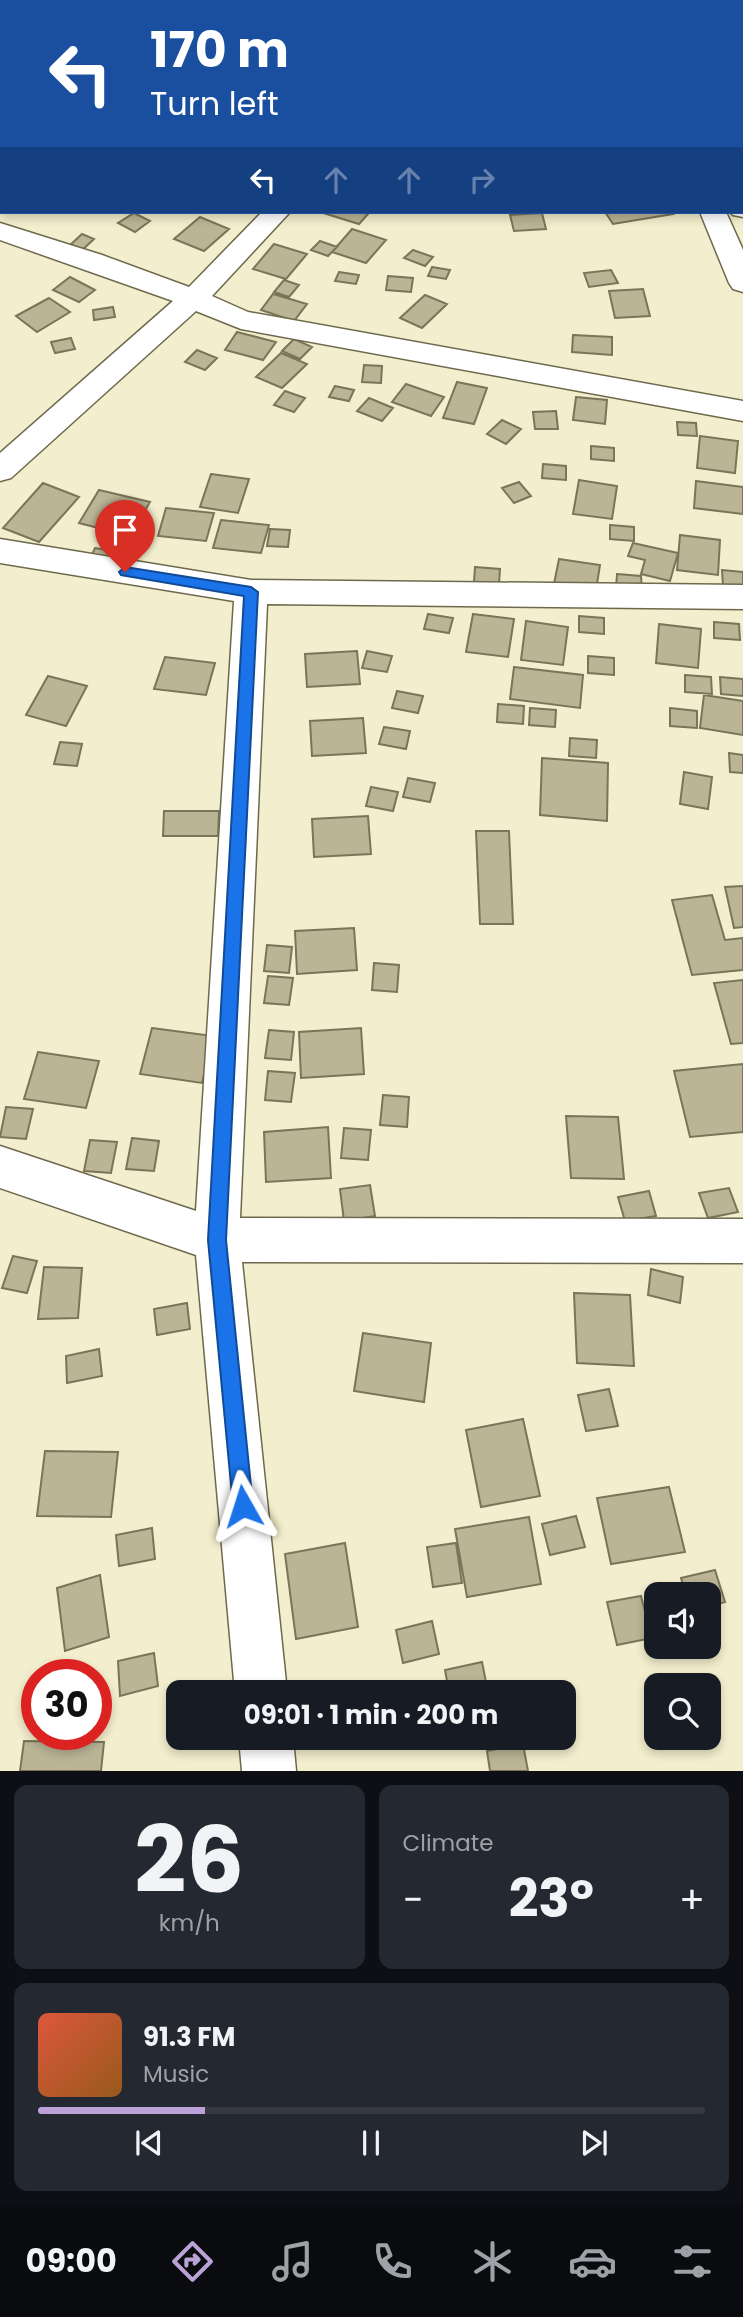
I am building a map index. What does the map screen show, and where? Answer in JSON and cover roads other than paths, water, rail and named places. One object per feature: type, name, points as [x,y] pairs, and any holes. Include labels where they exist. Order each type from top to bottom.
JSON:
[{"type":"street","points":[[18,214],[0,231],[65,251],[194,298],[241,320],[743,411]]},
{"type":"street","points":[[0,470],[194,298],[275,214]]},
{"type":"street","points":[[714,214],[743,283]]},
{"type":"street","points":[[0,551],[251,592],[743,597]]},
{"type":"street","points":[[251,592],[217,1240],[260,1680]]},
{"type":"street","points":[[0,1167],[217,1240],[743,1241]]},
{"type":"street","points":[[267,1750],[269,1771]]}]
